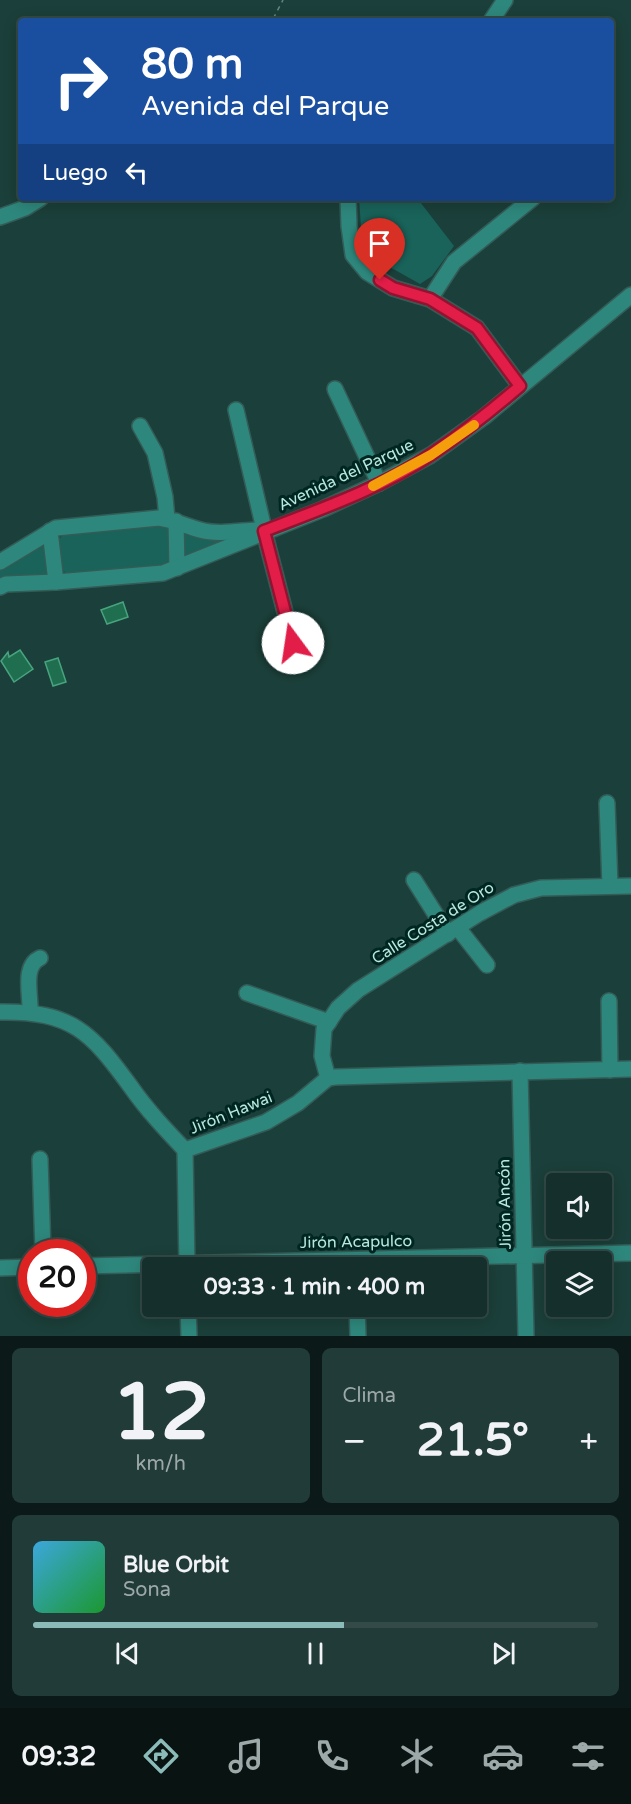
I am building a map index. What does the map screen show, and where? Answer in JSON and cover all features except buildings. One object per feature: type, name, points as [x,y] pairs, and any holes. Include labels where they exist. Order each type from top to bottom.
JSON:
[{"type":"street","points":[[493,18],[505,0]]},
{"type":"street","points":[[0,217],[36,201]]},
{"type":"street","points":[[348,201],[353,255],[367,272],[393,288],[430,299],[477,328],[520,386]]},
{"type":"street","points":[[430,299],[454,262],[529,201]]},
{"type":"street","name":"Avenida del Parque","points":[[0,587],[6,584],[163,573],[323,509],[431,455],[484,417],[631,295]]},
{"type":"street","points":[[335,389],[379,483]]},
{"type":"street","points":[[236,410],[293,643]]},
{"type":"street","points":[[141,426],[155,453],[171,520],[177,568]]},
{"type":"street","name":"Avenida del Parque","points":[[0,562],[56,528],[159,518],[201,531],[267,530]]},
{"type":"street","points":[[50,531],[56,582]]},
{"type":"street","points":[[607,803],[610,886]]},
{"type":"street","points":[[414,880],[453,931],[487,965]]},
{"type":"street","name":"Calle Costa de Oro","points":[[328,1078],[322,1056],[324,1029],[338,1008],[358,990],[494,905],[524,891],[550,887],[631,886]]},
{"type":"street","points":[[30,1010],[29,972],[33,963],[40,958]]},
{"type":"street","points":[[247,993],[328,1022]]},
{"type":"street","points":[[609,1001],[610,1070]]},
{"type":"street","name":"Jirón Hawai","points":[[0,1012],[30,1010],[68,1022],[103,1050],[131,1088],[185,1150],[266,1122],[298,1103],[328,1078]]},
{"type":"street","points":[[328,1078],[631,1069]]},
{"type":"street","name":"Jirón Ancón","points":[[520,1071],[526,1336]]},
{"type":"street","points":[[185,1150],[187,1257]]},
{"type":"street","points":[[40,1160],[43,1239]]},
{"type":"street","name":"Jirón Acapulco","points":[[487,1258],[631,1253]]},
{"type":"street","name":"Jirón Acapulco","points":[[96,1266],[142,1266]]},
{"type":"street","points":[[0,1268],[18,1267]]},
{"type":"street","points":[[188,1317],[189,1336]]},
{"type":"street","points":[[357,1317],[358,1336]]},
{"type":"path","points":[[274,18],[283,0]]},
{"type":"green space","points":[[359,201],[419,201],[454,246],[432,276],[420,284],[372,257],[362,242]]},
{"type":"green space","points":[[162,523],[168,528],[169,563],[167,567],[69,574],[63,571],[58,540],[65,533]]},
{"type":"green space","points":[[183,530],[221,540],[221,543],[185,558],[181,556]]},
{"type":"green space","points":[[43,544],[47,546],[48,577],[0,581],[0,569]]},
{"type":"slow traffic","points":[[373,486],[431,455],[474,425]]},
{"type":"route","points":[[293,643],[264,531],[323,509],[431,455],[484,417],[520,386],[477,328],[430,299],[393,288],[380,280]]}]
